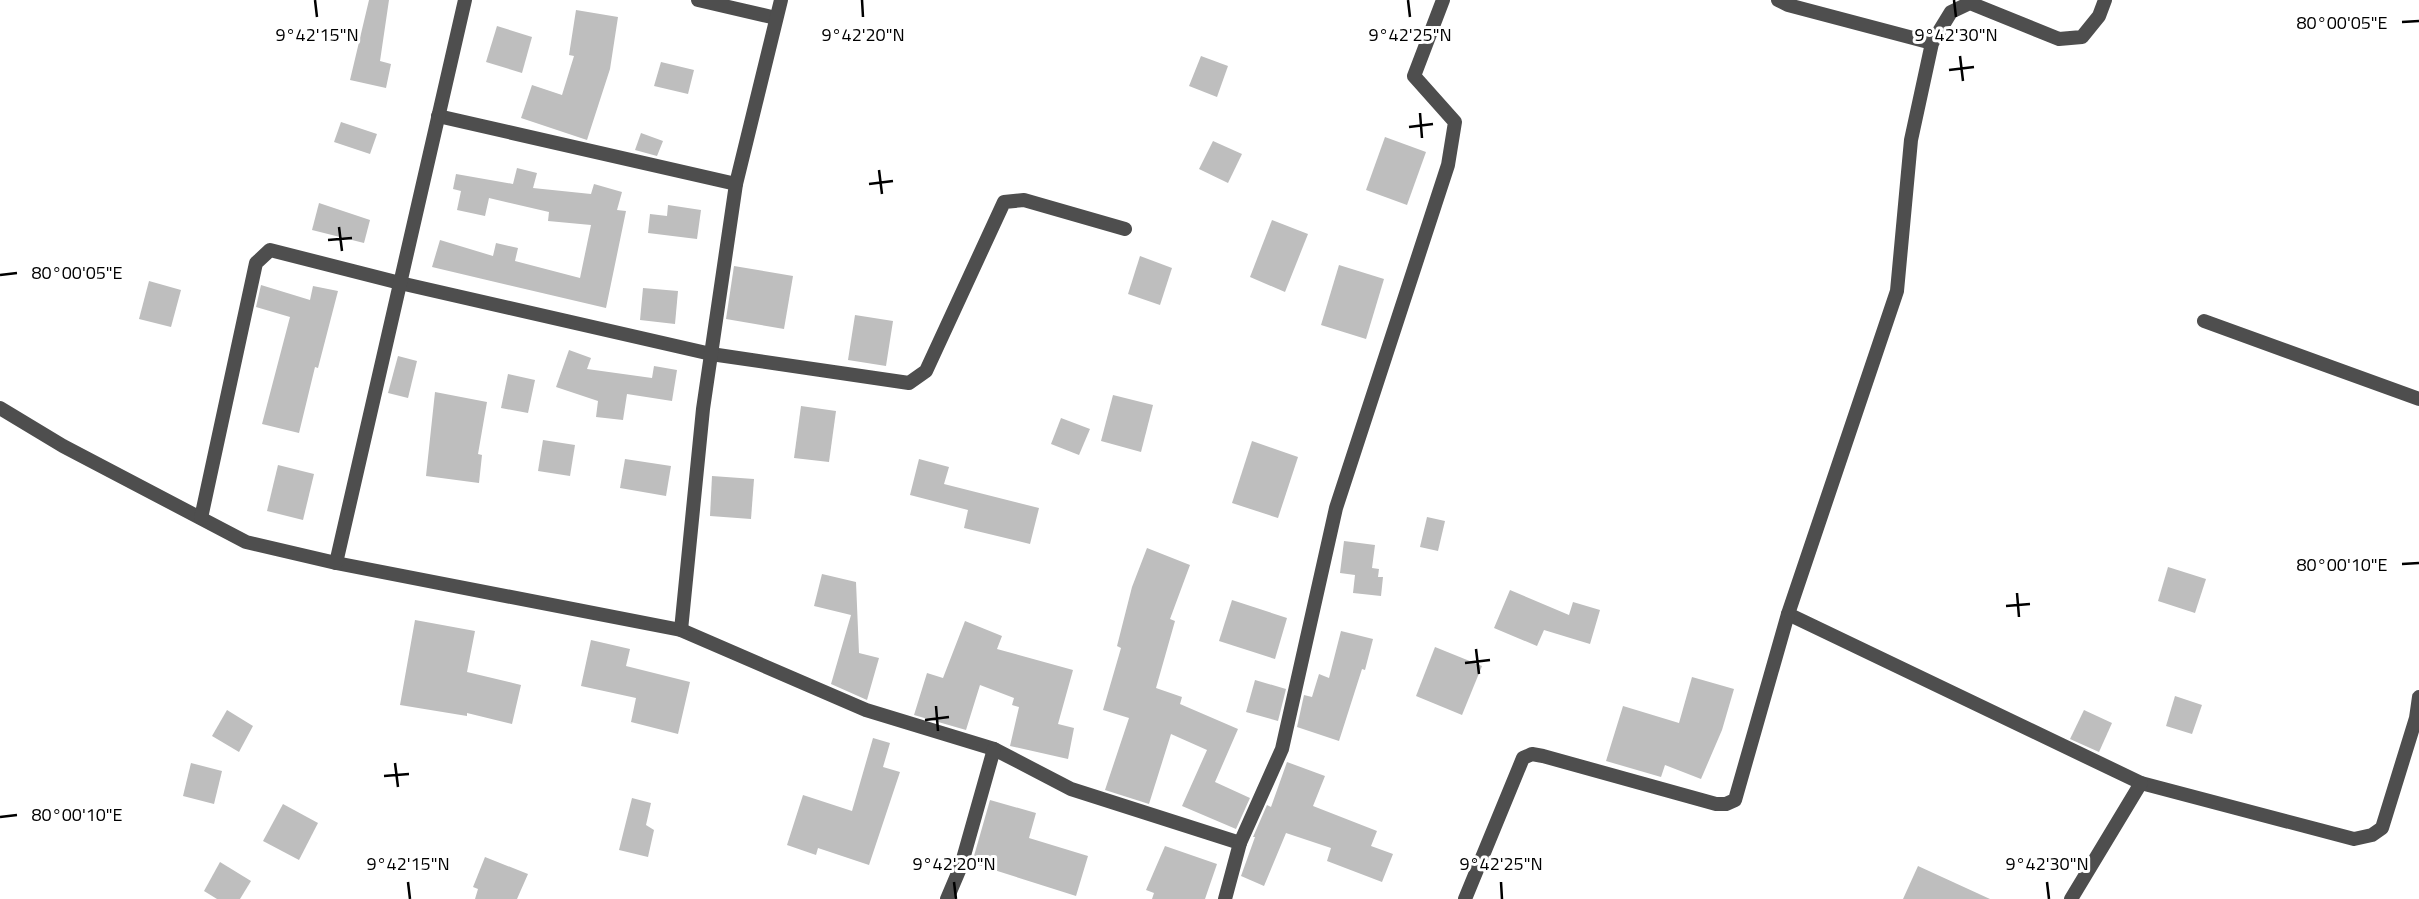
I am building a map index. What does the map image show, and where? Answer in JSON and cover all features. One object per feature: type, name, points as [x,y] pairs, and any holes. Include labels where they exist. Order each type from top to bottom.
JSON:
[{"type":"street","points":[[336,563],[465,0]]},
{"type":"street","points":[[698,0],[776,18]]},
{"type":"street","points":[[681,630],[703,410],[736,184],[781,0]]},
{"type":"street","points":[[1225,899],[1240,843],[1282,749],[1336,508],[1448,165],[1455,122],[1414,76],[1443,0]]},
{"type":"street","points":[[1779,0],[1788,5],[1932,43]]},
{"type":"street","points":[[1465,899],[1523,758],[1532,754],[1716,804],[1735,800],[1788,614],[1898,291],[1911,140],[1932,43],[1951,12],[1970,3],[2059,39],[2082,37],[2099,16],[2105,0]]},
{"type":"street","points":[[438,116],[736,184]]},
{"type":"street","points":[[201,518],[256,263],[270,250],[400,283],[711,354],[909,383],[926,371],[1004,202],[1024,200],[1125,229]]},
{"type":"street","points":[[2204,321],[2419,399]]},
{"type":"street","points":[[0,408],[63,446],[246,542],[336,563],[681,630],[866,710],[993,749],[1070,789],[1240,843]]},
{"type":"street","points":[[1788,614],[2141,783],[2354,839],[2382,828],[2417,718],[2419,697]]},
{"type":"street","points":[[947,899],[961,866],[993,749]]},
{"type":"street","points":[[2071,899],[2141,783]]},
{"type":"building","points":[[369,0],[389,0],[380,61],[391,64],[386,88],[350,80]]},
{"type":"building","points":[[576,10],[618,17],[610,69],[587,140],[521,118],[532,85],[562,95],[574,56],[569,55]]},
{"type":"building","points":[[497,26],[532,37],[522,73],[486,62]]},
{"type":"building","points":[[1201,56],[1228,66],[1217,97],[1189,86]]},
{"type":"building","points":[[661,62],[694,70],[688,94],[654,86]]},
{"type":"building","points":[[341,122],[377,134],[370,154],[334,142]]},
{"type":"building","points":[[641,133],[663,141],[657,156],[635,150]]},
{"type":"building","points":[[1385,137],[1426,152],[1407,205],[1366,190]]},
{"type":"building","points":[[1213,141],[1242,154],[1228,183],[1199,169]]},
{"type":"building","points":[[517,168],[537,173],[533,188],[591,194],[594,184],[622,192],[617,210],[626,211],[606,308],[432,267],[440,240],[493,256],[496,243],[518,248],[515,261],[580,278],[591,225],[548,221],[549,212],[489,198],[485,216],[457,210],[461,191],[453,189],[456,174],[513,184]]},
{"type":"building","points":[[319,203],[370,220],[364,243],[312,230]]},
{"type":"building","points":[[668,205],[701,210],[697,239],[648,233],[650,214],[667,216]]},
{"type":"building","points":[[1272,220],[1308,234],[1285,292],[1250,277]]},
{"type":"building","points":[[1140,256],[1172,268],[1160,305],[1128,294]]},
{"type":"building","points":[[1339,265],[1384,279],[1366,339],[1321,325]]},
{"type":"building","points":[[734,266],[793,276],[784,329],[726,319]]},
{"type":"building","points":[[149,281],[181,290],[171,327],[139,319]]},
{"type":"building","points":[[261,285],[310,300],[313,286],[338,291],[299,433],[262,424],[290,317],[256,307]]},
{"type":"building","points":[[643,288],[678,291],[675,324],[640,320]]},
{"type":"building","points":[[855,315],[893,321],[886,366],[848,360]]},
{"type":"building","points":[[569,350],[591,358],[587,369],[652,378],[654,366],[677,370],[672,401],[627,394],[623,420],[596,417],[598,401],[556,387]]},
{"type":"building","points":[[398,356],[417,361],[408,398],[388,393]]},
{"type":"building","points":[[508,374],[535,380],[528,413],[501,408]]},
{"type":"building","points":[[435,392],[487,402],[478,454],[482,455],[479,483],[426,476]]},
{"type":"building","points":[[1113,395],[1153,405],[1141,452],[1101,441]]},
{"type":"building","points":[[801,406],[836,411],[829,462],[794,458]]},
{"type":"building","points":[[1061,418],[1090,429],[1079,455],[1051,444]]},
{"type":"building","points":[[543,440],[575,445],[570,476],[538,471]]},
{"type":"building","points":[[1252,441],[1298,457],[1278,518],[1232,503]]},
{"type":"building","points":[[625,459],[671,466],[666,496],[620,488]]},
{"type":"building","points":[[919,459],[949,467],[944,484],[1039,508],[1030,544],[964,528],[968,510],[910,495]]},
{"type":"building","points":[[278,465],[314,474],[303,520],[267,511]]},
{"type":"building","points":[[712,476],[754,479],[751,519],[710,516]]},
{"type":"building","points":[[1427,517],[1445,521],[1438,551],[1420,547]]},
{"type":"building","points":[[1344,541],[1375,545],[1372,568],[1379,569],[1378,577],[1383,577],[1381,596],[1353,593],[1355,575],[1340,573]]},
{"type":"building","points":[[1147,548],[1190,565],[1170,619],[1175,621],[1156,688],[1182,697],[1180,704],[1238,729],[1215,782],[1250,798],[1236,829],[1182,806],[1207,750],[1171,734],[1149,804],[1105,790],[1129,718],[1103,710],[1121,648],[1117,646],[1132,587]]},
{"type":"building","points":[[2168,567],[2206,579],[2195,613],[2158,601]]},
{"type":"building","points":[[822,574],[856,582],[859,653],[879,658],[867,700],[831,684],[851,615],[814,606]]},
{"type":"building","points":[[1510,590],[1569,615],[1573,602],[1600,610],[1590,644],[1544,630],[1537,646],[1494,628]]},
{"type":"building","points":[[1232,600],[1287,618],[1275,659],[1219,641]]},
{"type":"building","points":[[415,620],[475,631],[467,672],[521,685],[512,724],[467,713],[467,716],[400,705]]},
{"type":"building","points":[[965,621],[1002,636],[997,649],[1073,670],[1058,724],[1074,728],[1068,759],[1010,746],[1019,707],[1012,705],[1014,698],[980,685],[966,730],[914,715],[927,673],[943,678]]},
{"type":"building","points":[[1341,631],[1373,639],[1365,670],[1362,669],[1339,741],[1297,727],[1304,695],[1312,697],[1319,674],[1329,678]]},
{"type":"building","points":[[591,640],[630,649],[626,666],[690,682],[678,734],[631,722],[636,698],[581,686]]},
{"type":"building","points":[[1435,647],[1482,666],[1462,715],[1416,696]]},
{"type":"building","points":[[1692,677],[1734,689],[1722,730],[1701,779],[1665,765],[1661,777],[1606,761],[1623,706],[1679,723]]},
{"type":"building","points":[[1255,680],[1286,689],[1278,721],[1246,712]]},
{"type":"building","points":[[2175,696],[2202,705],[2192,734],[2166,726]]},
{"type":"building","points":[[227,710],[253,726],[239,752],[212,736]]},
{"type":"building","points":[[2084,710],[2112,723],[2099,752],[2070,739]]},
{"type":"building","points":[[873,738],[890,743],[883,767],[900,772],[869,865],[818,848],[816,855],[787,845],[803,795],[852,811]]},
{"type":"building","points":[[1287,762],[1325,776],[1313,806],[1377,831],[1371,846],[1393,854],[1382,882],[1327,861],[1331,848],[1286,833],[1264,886],[1241,876],[1253,837],[1267,805],[1271,807]]},
{"type":"building","points":[[191,763],[222,771],[214,804],[183,796]]},
{"type":"building","points":[[632,798],[651,803],[646,825],[654,830],[648,857],[619,850]]},
{"type":"building","points":[[990,800],[1036,813],[1029,838],[1088,856],[1076,896],[972,863]]},
{"type":"building","points":[[283,804],[318,823],[299,860],[263,841]]},
{"type":"building","points":[[1165,846],[1217,864],[1205,899],[1152,899],[1154,893],[1146,890]]},
{"type":"building","points":[[485,857],[528,874],[517,899],[475,899],[478,889],[473,887]]},
{"type":"building","points":[[220,862],[251,881],[240,899],[217,899],[204,891]]},
{"type":"building","points":[[1918,866],[1990,899],[1903,899]]}]
